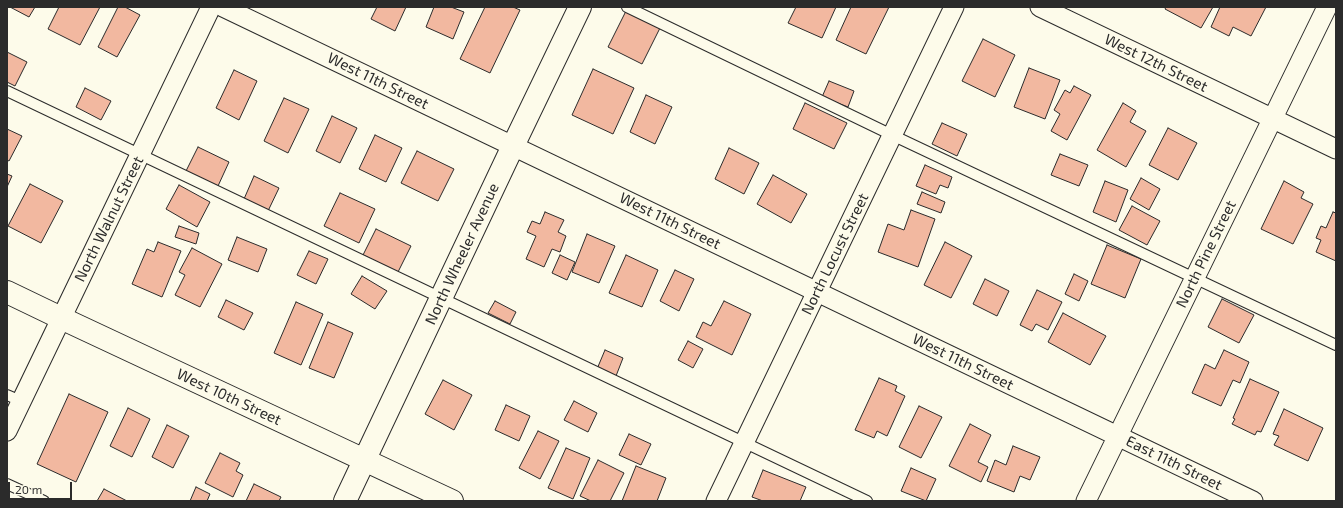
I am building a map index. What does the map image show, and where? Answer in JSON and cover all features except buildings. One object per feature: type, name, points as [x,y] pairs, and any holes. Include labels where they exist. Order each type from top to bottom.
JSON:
[{"type":"street","name":"North Walnut Street","points":[[7,431],[14,398],[61,318],[210,7]]},
{"type":"street","name":"West 11th Street","points":[[223,7],[1118,436]]},
{"type":"street","name":"North Wheeler Avenue","points":[[346,501],[580,7]]},
{"type":"street","name":"North Locust Street","points":[[716,501],[954,7]]},
{"type":"street","name":"West 12th Street","points":[[1040,7],[1336,149]]},
{"type":"street","name":"North Pine Street","points":[[1086,501],[1327,7]]},
{"type":"street","name":"West 10th Street","points":[[7,292],[452,501]]},
{"type":"street","name":"East 11th Street","points":[[1118,436],[1253,501]]},
{"type":"lane","points":[[627,7],[892,136],[1336,345]]},
{"type":"lane","points":[[7,91],[867,501]]},
{"type":"lane","points":[[7,484],[44,501]]}]
